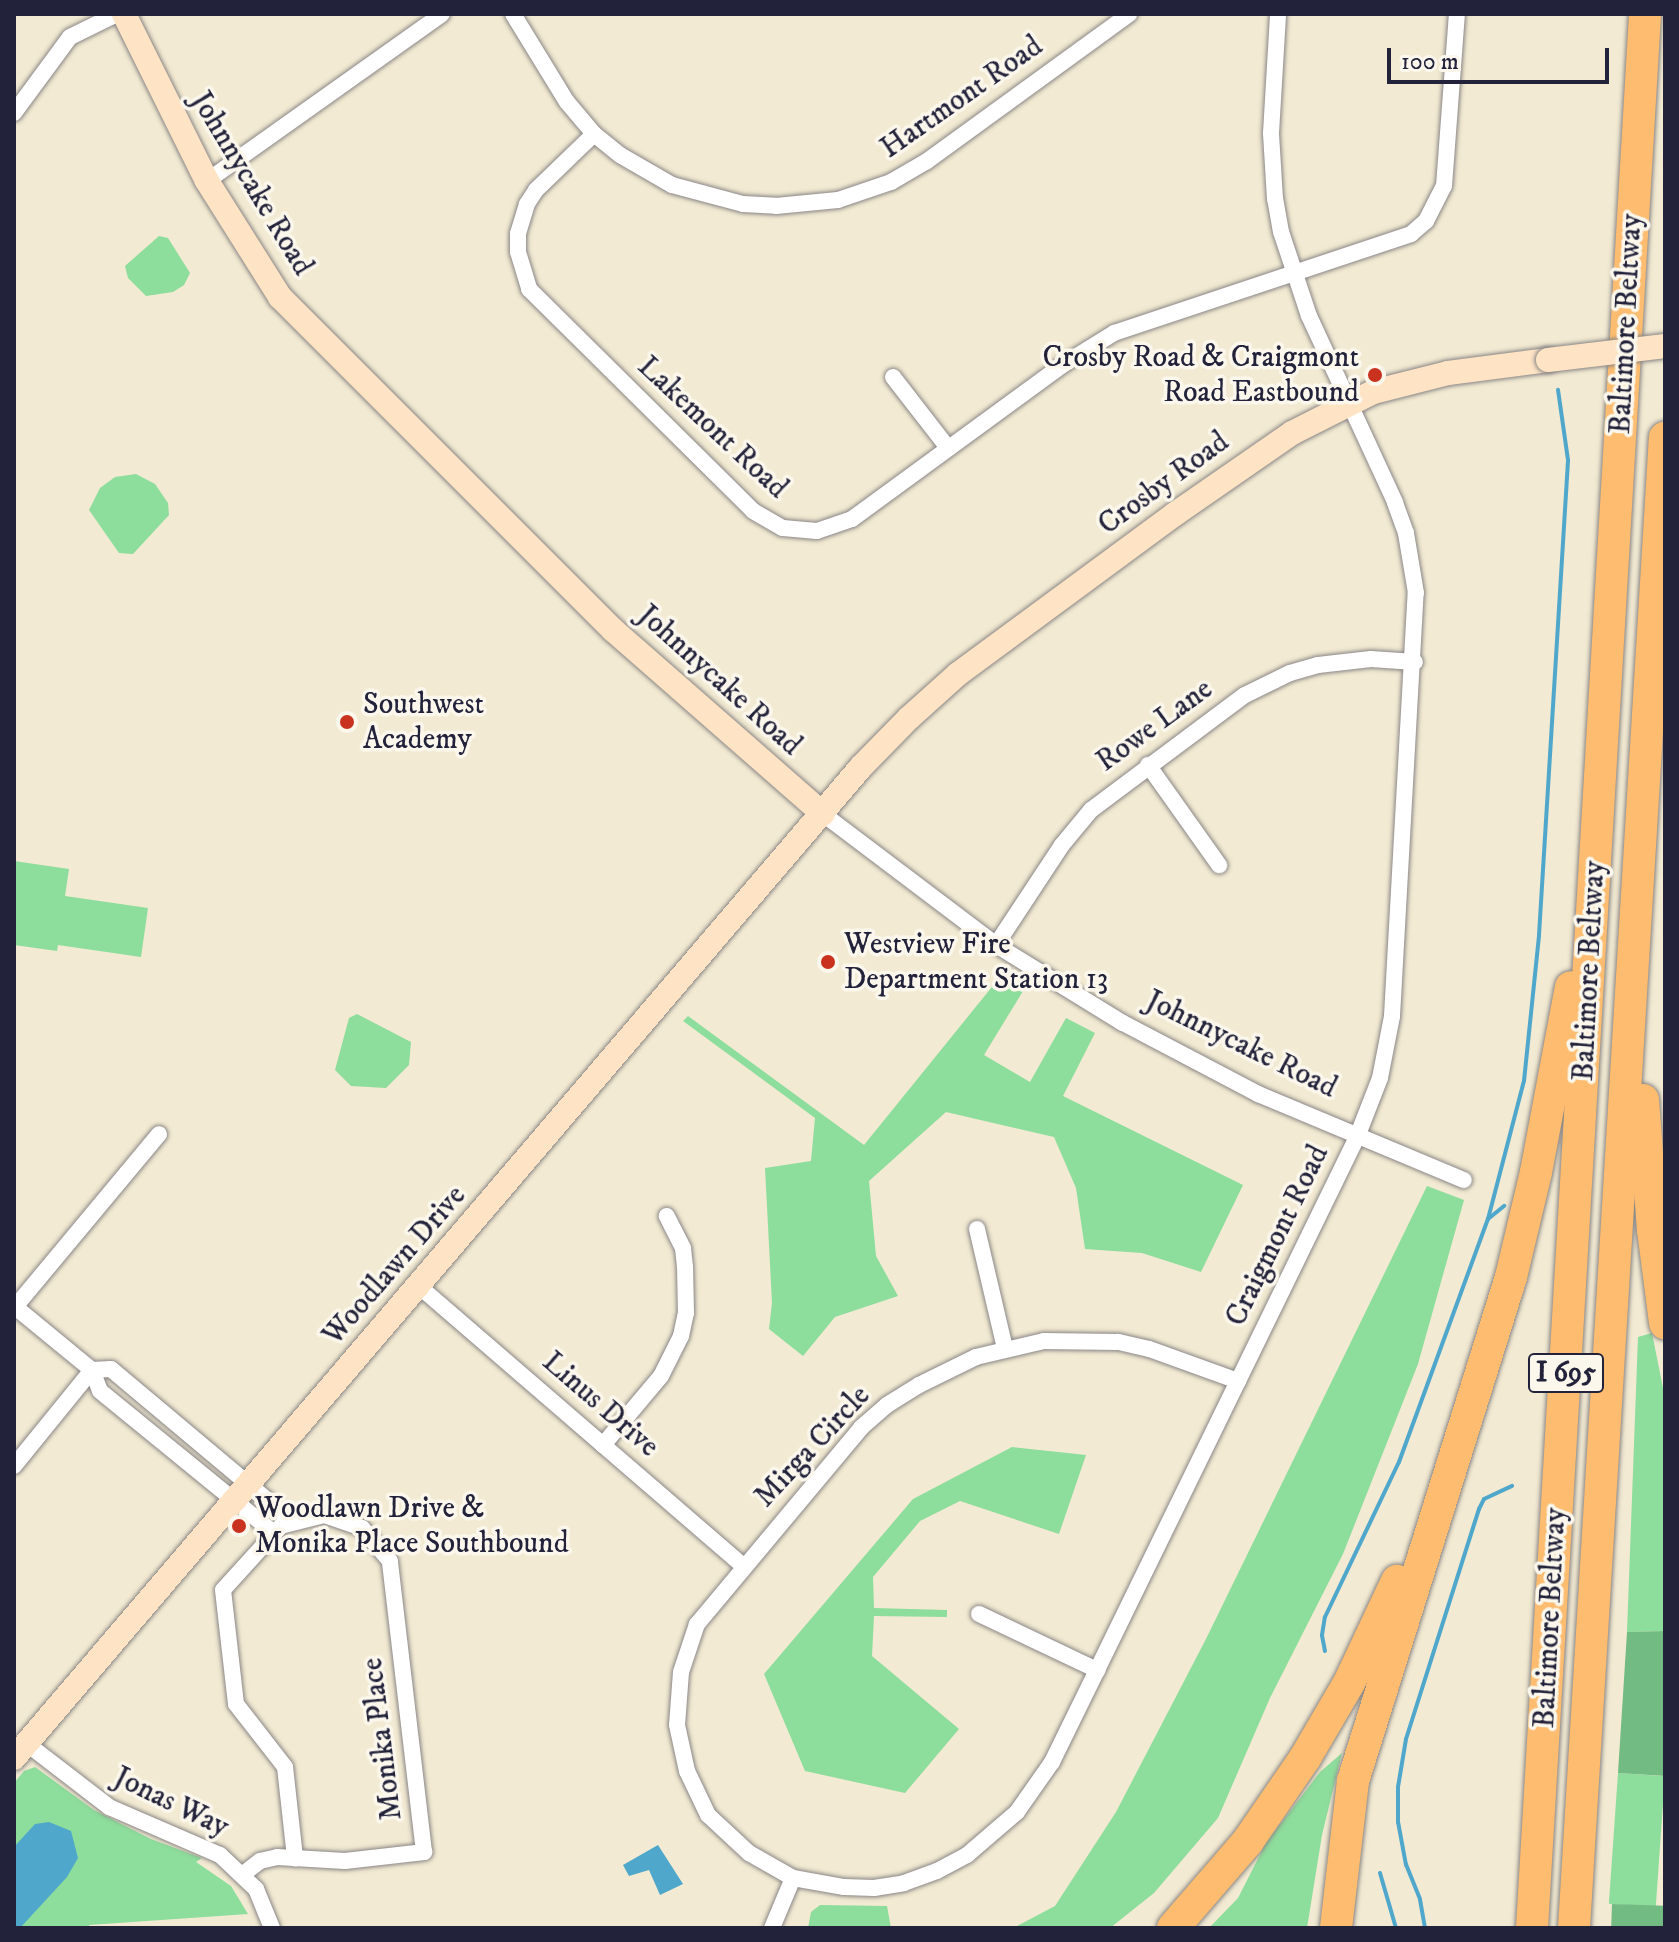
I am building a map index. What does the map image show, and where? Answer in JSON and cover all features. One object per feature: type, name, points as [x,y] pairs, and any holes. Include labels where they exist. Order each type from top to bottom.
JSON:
[{"type":"highway","name":"Baltimore Beltway","points":[[1532,1928],[1645,14]]},
{"type":"highway","name":"Baltimore Beltway","points":[[1574,1928],[1665,438]]},
{"type":"highway","points":[[1336,1928],[1353,1781],[1511,1277],[1536,1172],[1599,818]]},
{"type":"highway","points":[[1636,925],[1645,1142],[1665,1323]]},
{"type":"highway","points":[[1173,1928],[1248,1841],[1328,1720],[1374,1632],[1460,1444]]},
{"type":"main road","name":"Johnnycake Road","points":[[124,14],[207,181],[257,265],[313,333],[663,677],[823,814]]},
{"type":"main road","name":"Crosby Road","points":[[823,814],[909,718],[958,674],[1230,474],[1292,433],[1373,392],[1436,375],[1665,346]]},
{"type":"main road","name":"Woodlawn Drive","points":[[20,1750],[823,814]]},
{"type":"street","points":[[14,113],[70,37],[117,14]]},
{"type":"street","points":[[207,181],[442,14]]},
{"type":"street","name":"Hartmont Road","points":[[513,14],[553,82],[594,134],[646,172],[705,196],[776,206],[838,200],[867,193],[927,161],[1129,14]]},
{"type":"street","name":"Craigmont Road","points":[[681,1672],[677,1700],[679,1737],[695,1793],[708,1815],[728,1836],[749,1853],[793,1878],[833,1886],[874,1888],[904,1883],[967,1855],[994,1834],[1037,1787],[1097,1670],[1357,1137],[1380,1078],[1392,1016],[1415,662],[1416,593],[1406,533],[1395,502],[1292,271],[1275,199],[1272,166],[1278,14]]},
{"type":"street","name":"Lakemont Road","points":[[594,134],[536,190],[527,204],[518,234],[521,271],[529,289],[753,511],[767,521],[800,532],[835,527],[852,519],[1089,346],[1114,333],[1292,271],[1411,234],[1438,203],[1447,166],[1457,14]]},
{"type":"street","points":[[893,377],[948,448]]},
{"type":"street","name":"Rowe Lane","points":[[996,945],[1076,826],[1106,796],[1245,695],[1290,673],[1344,661],[1415,662]]},
{"type":"street","points":[[1148,765],[1219,865]]},
{"type":"street","name":"Johnnycake Road","points":[[823,814],[996,945],[1052,982],[1197,1063],[1357,1137],[1464,1180]]},
{"type":"street","points":[[159,1134],[15,1307],[92,1370],[100,1391],[242,1493]]},
{"type":"street","points":[[603,1445],[661,1376],[681,1336],[686,1313],[683,1248],[667,1216]]},
{"type":"street","points":[[977,1229],[1005,1348]]},
{"type":"street","name":"Linus Drive","points":[[420,1287],[743,1566]]},
{"type":"street","name":"Mirga Circle","points":[[681,1672],[697,1624],[861,1428],[887,1405],[948,1369],[1005,1348],[1044,1341],[1118,1342],[1182,1358],[1238,1381]]},
{"type":"street","points":[[14,1466],[92,1370],[111,1369],[282,1527],[223,1590],[236,1704],[285,1767],[295,1858]]},
{"type":"street","name":"Monika Place","points":[[242,1875],[267,1858],[345,1861],[424,1852],[390,1561],[372,1537],[346,1520],[324,1515],[282,1527]]},
{"type":"street","points":[[979,1614],[1097,1670]]},
{"type":"street","name":"Jonas Way","points":[[20,1750],[109,1807],[220,1855],[260,1896],[272,1928]]},
{"type":"street","points":[[772,1928],[793,1878]]},
{"type":"green space","points":[[159,236],[168,238],[190,273],[184,285],[173,292],[146,296],[128,278],[125,266]]},
{"type":"green space","points":[[136,474],[155,484],[168,503],[169,515],[133,554],[119,553],[89,510],[100,488],[115,477]]},
{"type":"green space","points":[[14,861],[69,869],[65,896],[148,908],[141,957],[58,945],[57,951],[14,945]]},
{"type":"green space","points":[[1000,977],[1023,991],[984,1055],[1030,1082],[1066,1018],[1095,1033],[1063,1096],[1243,1185],[1201,1272],[1142,1253],[1085,1249],[1076,1188],[1054,1137],[946,1112],[869,1181],[876,1256],[898,1296],[835,1317],[803,1356],[769,1329],[772,1303],[765,1168],[811,1161],[815,1118],[683,1021],[688,1016],[864,1145]]},
{"type":"green space","points":[[357,1014],[411,1042],[409,1065],[386,1088],[351,1086],[335,1070],[349,1018]]},
{"type":"green space","points":[[1427,1186],[1464,1200],[1418,1364],[1343,1554],[1270,1698],[1218,1818],[1154,1893],[1110,1928],[1013,1928],[1055,1906],[1116,1812],[1206,1639]]},
{"type":"green space","points":[[1652,1333],[1665,1398],[1665,1631],[1627,1632],[1638,1337]]},
{"type":"green space","points":[[1012,1447],[1086,1455],[1059,1534],[960,1501],[920,1521],[873,1577],[874,1608],[947,1610],[947,1617],[874,1616],[872,1656],[959,1729],[905,1793],[805,1771],[764,1674],[913,1499]]},
{"type":"green space","points":[[1665,1631],[1665,1776],[1618,1773],[1627,1632]]},
{"type":"green space","points":[[1342,1753],[1322,1835],[1307,1928],[1209,1928],[1238,1898],[1266,1843],[1320,1772]]},
{"type":"green space","points":[[35,1767],[94,1810],[151,1839],[202,1858],[196,1862],[231,1886],[248,1914],[89,1925],[89,1928],[14,1928],[14,1783],[24,1771]]},
{"type":"green space","points":[[1618,1773],[1665,1776],[1656,1907],[1609,1904]]},
{"type":"green space","points":[[1612,1904],[1665,1906],[1664,1928],[1611,1928]]},
{"type":"green space","points":[[820,1905],[887,1906],[891,1928],[808,1928],[811,1912]]},
{"type":"water","points":[[49,1822],[71,1831],[78,1858],[67,1877],[20,1928],[14,1928],[14,1847],[35,1824]]},
{"type":"water","points":[[658,1845],[683,1884],[660,1895],[649,1870],[629,1876],[623,1865]]},
{"type":"waterway","points":[[1488,1219],[1524,1081],[1539,935],[1568,460],[1558,390]]},
{"type":"waterway","points":[[1325,1651],[1322,1635],[1325,1617],[1399,1462],[1488,1219],[1504,1206]]},
{"type":"waterway","points":[[1425,1928],[1420,1899],[1406,1865],[1398,1822],[1398,1787],[1406,1739],[1479,1509],[1484,1499],[1512,1486]]},
{"type":"waterway","points":[[1380,1873],[1396,1928]]},
{"type":"place","name":"Crosby Road & Craigmont Road Eastbound","points":[[1375,375]]},
{"type":"place","name":"Southwest Academy","points":[[347,722]]},
{"type":"place","name":"Westview Fire Department Station 13","points":[[828,962]]},
{"type":"place","name":"Woodlawn Drive & Monika Place Southbound","points":[[239,1526]]}]
